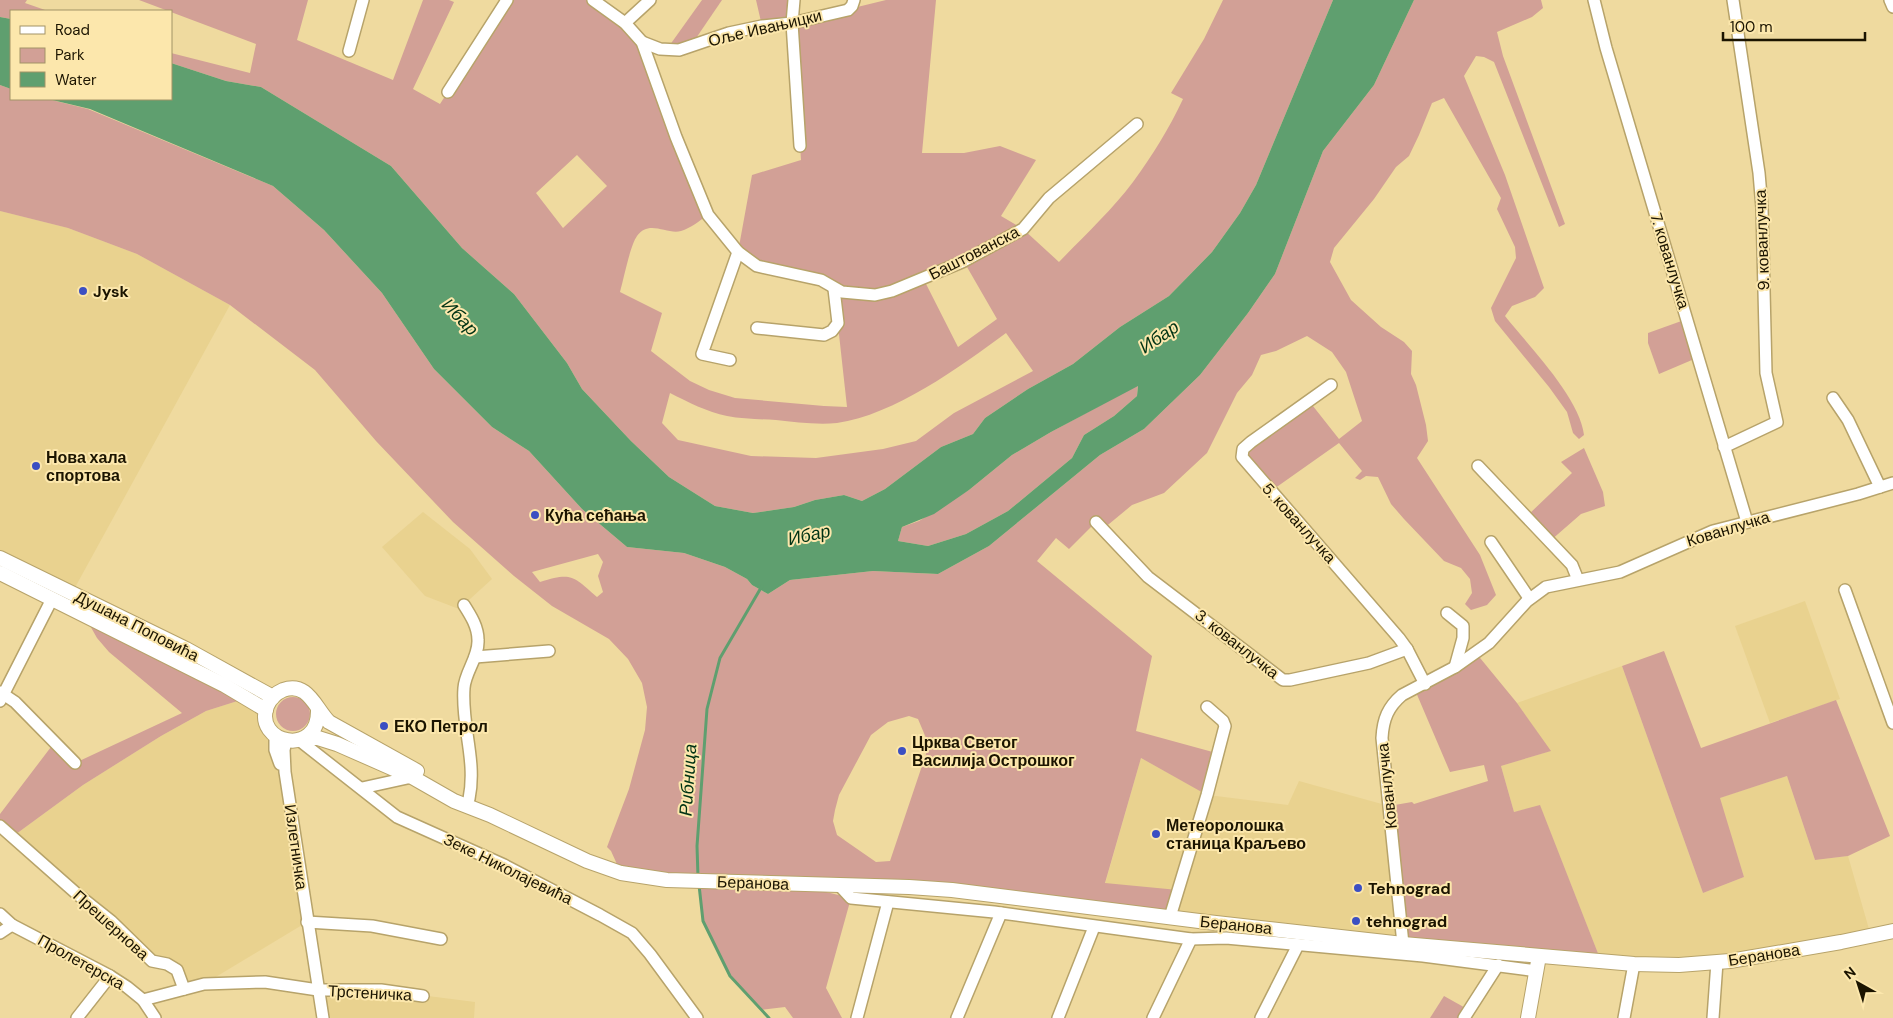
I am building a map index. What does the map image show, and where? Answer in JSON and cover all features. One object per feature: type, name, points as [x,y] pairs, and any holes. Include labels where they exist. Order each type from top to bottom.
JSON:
[{"type":"main road","name":"Душана Поповића","points":[[0,558],[186,649],[273,697]]},
{"type":"main road","name":"Душана Поповића","points":[[0,574],[224,685],[266,710]]},
{"type":"main road","points":[[296,688],[310,696],[318,710],[329,722],[469,799],[490,815],[454,802],[412,777],[326,739],[292,739],[267,724],[266,710],[273,697],[287,689],[296,688]]},
{"type":"main road","points":[[292,739],[316,726],[318,710]]},
{"type":"main road","name":"Беранова","points":[[490,815],[587,861],[621,873],[667,880],[952,890],[1403,944],[1634,964],[1679,965],[1717,962],[1791,951],[1893,931]]},
{"type":"main road","points":[[1528,1018],[1539,956]]},
{"type":"street","points":[[349,51],[363,0]]},
{"type":"street","points":[[448,92],[507,0]]},
{"type":"street","name":"Баштованска","points":[[593,0],[625,23],[642,42],[676,137],[708,215],[738,252],[757,266],[815,278],[834,289],[850,294],[875,295],[892,291],[962,262],[1023,229],[1049,198],[1137,124]]},
{"type":"street","points":[[625,23],[650,0]]},
{"type":"street","points":[[794,0],[792,23],[800,146]]},
{"type":"street","name":"Оље Ивањицки","points":[[642,42],[660,49],[679,50],[729,33],[762,26],[792,23],[848,10],[854,0]]},
{"type":"street","name":"7. кованлучка","points":[[1594,0],[1606,48],[1747,522]]},
{"type":"street","name":"9. кованлучка","points":[[1724,447],[1777,422],[1766,373],[1762,208],[1759,173],[1733,0]]},
{"type":"street","points":[[1890,0],[1893,7]]},
{"type":"street","points":[[730,360],[702,354],[738,252]]},
{"type":"street","points":[[756,328],[824,335],[832,331],[838,323],[834,289]]},
{"type":"street","name":"5. кованлучка","points":[[1331,386],[1250,442],[1243,449],[1242,457],[1407,649],[1425,684]]},
{"type":"street","points":[[1833,398],[1848,420],[1880,487]]},
{"type":"street","points":[[1478,466],[1572,565],[1578,580]]},
{"type":"street","name":"Кованлучка","points":[[1403,944],[1382,738],[1386,715],[1390,707],[1402,695],[1455,667],[1489,644],[1529,598],[1546,587],[1620,572],[1712,530],[1893,483]]},
{"type":"street","name":"3. кованлучка","points":[[1096,522],[1148,576],[1283,680],[1369,663],[1407,649]]},
{"type":"street","points":[[1491,542],[1529,598]]},
{"type":"street","points":[[1845,590],[1893,723]]},
{"type":"street","points":[[52,599],[1,696],[26,713],[75,763]]},
{"type":"street","points":[[464,605],[476,627],[479,642],[464,684],[463,702],[471,754],[472,778],[469,799]]},
{"type":"street","points":[[1447,613],[1463,626],[1463,638],[1455,667]]},
{"type":"street","points":[[475,656],[549,651]]},
{"type":"street","points":[[1170,916],[1208,795],[1225,726],[1223,721],[1207,707]]},
{"type":"street","name":"Излетничка","points":[[292,739],[276,756],[285,772],[322,1018]]},
{"type":"street","name":"Зеке Николајевића","points":[[292,739],[362,788],[397,817],[504,865],[632,933],[650,954],[697,1018]]},
{"type":"street","points":[[362,788],[412,777]]},
{"type":"street","name":"Прешернова","points":[[0,826],[77,894],[111,921],[152,962],[167,964],[177,970],[184,989]]},
{"type":"street","name":"Беранова","points":[[840,885],[851,898],[1001,914],[1094,928],[1191,939],[1226,938],[1537,970]]},
{"type":"street","points":[[857,1018],[888,902]]},
{"type":"street","name":"Пролетерска","points":[[0,914],[12,925],[110,976],[143,1000],[155,1018]]},
{"type":"street","points":[[957,1018],[1001,914]]},
{"type":"street","points":[[307,922],[372,926],[441,939]]},
{"type":"street","points":[[1207,938],[1208,922]]},
{"type":"street","points":[[0,933],[12,925]]},
{"type":"street","points":[[1058,1018],[1094,928]]},
{"type":"street","points":[[1153,1018],[1191,939]]},
{"type":"street","points":[[1261,1018],[1298,945]]},
{"type":"street","points":[[1713,1018],[1717,962]]},
{"type":"street","points":[[1624,1018],[1634,964]]},
{"type":"street","points":[[1464,1018],[1498,965]]},
{"type":"street","points":[[77,1018],[110,976]]},
{"type":"street","points":[[143,1000],[204,984],[266,982],[318,990]]},
{"type":"street","name":"Трстеничка","points":[[318,990],[381,990],[423,996]]},
{"type":"shaded area","points":[[0,211],[68,228],[137,254],[230,305],[72,593],[0,558]]},
{"type":"shaded area","points":[[423,512],[470,549],[492,579],[459,609],[425,596],[382,547]]},
{"type":"shaded area","points":[[1805,601],[1840,699],[1770,723],[1735,626]]},
{"type":"shaded area","points":[[1622,666],[1703,893],[1744,877],[1719,798],[1787,776],[1815,860],[1848,856],[1871,936],[1730,961],[1601,961],[1540,806],[1514,812],[1501,766],[1550,751],[1517,703]]},
{"type":"shaded area","points":[[247,698],[266,710],[275,735],[307,922],[204,984],[184,989],[181,979],[159,964],[12,837],[83,785],[161,736],[206,711]]},
{"type":"shaded area","points":[[1141,758],[1208,795],[1288,805],[1299,781],[1389,806],[1403,944],[1170,917],[1105,884]]},
{"type":"shaded area","points":[[381,990],[475,1002],[474,1018],[323,1018],[319,991]]},
{"type":"green space","points":[[0,0],[27,0],[25,3],[45,10],[10,10],[10,19],[0,17]]},
{"type":"green space","points":[[139,0],[308,0],[297,40],[393,80],[423,0],[449,0],[454,2],[413,89],[440,104],[507,0],[593,0],[642,42],[708,215],[681,231],[647,229],[642,231],[634,241],[620,292],[662,313],[651,351],[690,381],[709,390],[735,398],[847,407],[834,289],[785,273],[738,252],[752,175],[801,160],[792,23],[886,0],[936,0],[922,153],[964,153],[1000,146],[1036,160],[1001,216],[1023,229],[1059,262],[1116,203],[1153,152],[1183,99],[1171,93],[1204,39],[1223,0],[1333,0],[1256,185],[1240,213],[1212,252],[1169,296],[1120,327],[1073,364],[1028,389],[985,418],[973,434],[941,447],[885,489],[862,501],[844,495],[815,500],[794,507],[753,513],[715,506],[669,477],[631,441],[582,389],[567,363],[514,294],[462,248],[391,166],[261,87],[226,81],[172,63],[172,53],[250,73],[256,44],[172,12],[172,10],[166,10]],"holes":[[[577,155],[607,186],[563,228],[536,193]],[[960,262],[964,268],[967,267],[997,319],[958,347],[923,278]],[[1006,333],[1033,371],[954,413],[916,441],[883,449],[816,458],[751,456],[678,440],[662,423],[670,393],[705,409],[733,417],[822,424],[859,418],[881,410],[926,388]]]},
{"type":"green space","points":[[702,0],[722,0],[690,47],[667,49]]},
{"type":"green space","points":[[756,0],[794,0],[792,23],[762,26]]},
{"type":"green space","points":[[1414,0],[1541,0],[1543,8],[1532,17],[1497,32],[1503,56],[1565,224],[1559,227],[1494,62],[1484,57],[1476,56],[1464,76],[1505,175],[1544,288],[1535,297],[1512,306],[1505,316],[1564,389],[1580,420],[1584,435],[1579,439],[1573,433],[1567,412],[1495,321],[1491,308],[1516,258],[1515,247],[1497,209],[1501,198],[1444,98],[1432,103],[1409,156],[1396,167],[1374,199],[1334,248],[1330,262],[1351,300],[1381,327],[1404,342],[1412,351],[1411,374],[1416,385],[1428,441],[1417,458],[1480,555],[1496,595],[1487,605],[1471,610],[1465,604],[1472,593],[1470,579],[1461,568],[1444,561],[1404,519],[1391,504],[1378,477],[1366,476],[1360,480],[1355,478],[1362,471],[1339,443],[1271,491],[1242,457],[1309,401],[1339,439],[1362,421],[1346,372],[1332,352],[1307,336],[1276,351],[1261,355],[1252,375],[1237,393],[1207,453],[1164,493],[1132,505],[1103,529],[1096,522],[1069,549],[1056,538],[1037,561],[1152,656],[1136,731],[1220,754],[1207,795],[1141,758],[1105,883],[1178,890],[1170,917],[842,885],[826,892],[851,898],[826,988],[842,1018],[793,1018],[785,1007],[760,1010],[730,976],[703,921],[698,878],[621,873],[611,851],[607,847],[629,789],[645,730],[647,707],[642,683],[628,659],[609,639],[552,606],[514,576],[453,522],[376,441],[315,370],[230,305],[137,254],[68,228],[0,211],[0,85],[10,89],[10,100],[52,100],[88,109],[273,186],[324,230],[382,293],[434,369],[492,427],[529,451],[582,509],[627,547],[684,553],[725,567],[747,579],[752,585],[768,594],[790,580],[873,571],[938,574],[989,546],[1100,455],[1144,429],[1200,375],[1248,313],[1275,274],[1323,151],[1374,85]],"holes":[[[598,554],[603,562],[598,576],[603,592],[597,597],[572,578],[559,577],[540,582],[532,572]],[[909,716],[918,719],[929,745],[890,861],[876,862],[837,835],[833,821],[839,795],[871,735],[888,722]]]},
{"type":"green space","points":[[1687,319],[1699,357],[1659,374],[1648,343],[1648,333]]},
{"type":"green space","points":[[1138,385],[1137,396],[1114,416],[1084,435],[1072,458],[1008,511],[966,534],[928,546],[898,541],[902,527],[919,521],[969,490],[1012,455]]},
{"type":"green space","points":[[1584,448],[1603,492],[1605,506],[1581,514],[1550,541],[1527,516],[1572,473],[1561,462]]},
{"type":"green space","points":[[84,615],[247,698],[206,711],[161,736],[83,785],[12,837],[0,826],[0,814],[54,743],[75,763],[182,713],[109,652],[97,638]]},
{"type":"green space","points":[[1664,651],[1701,748],[1836,700],[1890,836],[1848,856],[1815,860],[1787,776],[1720,798],[1744,877],[1703,893],[1622,666]]},
{"type":"green space","points":[[1476,653],[1517,703],[1551,751],[1501,766],[1514,812],[1540,805],[1601,961],[1403,944],[1389,806],[1412,802],[1414,804],[1488,781],[1484,765],[1450,772],[1415,690]]},
{"type":"green space","points":[[293,697],[305,702],[310,714],[305,726],[293,731],[281,726],[276,714],[281,702]]},
{"type":"green space","points":[[1444,996],[1469,1010],[1464,1018],[1430,1018]]},
{"type":"water","name":"Ибар","points":[[1333,0],[1414,0],[1374,85],[1323,151],[1275,274],[1248,313],[1200,375],[1144,429],[1100,455],[989,546],[938,574],[873,571],[790,580],[768,594],[752,585],[747,579],[725,567],[684,553],[627,547],[582,509],[529,451],[492,427],[434,369],[382,293],[324,230],[273,186],[90,109],[52,100],[172,100],[172,63],[226,81],[261,87],[391,166],[462,248],[514,294],[567,363],[582,389],[631,441],[669,477],[715,506],[753,513],[794,507],[815,500],[844,495],[862,501],[885,489],[941,447],[973,434],[985,418],[1028,389],[1073,364],[1120,327],[1169,296],[1212,252],[1240,213],[1256,185]],"holes":[[[1138,386],[1137,396],[1114,416],[1084,435],[1072,458],[1008,511],[966,534],[928,546],[898,541],[902,527],[934,514],[969,490],[1012,455]]]},
{"type":"water","points":[[0,17],[10,19],[10,89],[0,85]]},
{"type":"waterway","name":"Рибница","points":[[698,877],[697,846],[707,709],[720,658],[762,586]]},
{"type":"waterway","name":"Рибница","points":[[699,885],[703,921],[730,976],[769,1018]]},
{"type":"place","name":"Jysk","points":[[83,291]]},
{"type":"place","name":"Нова хала спортова","points":[[36,466]]},
{"type":"place","name":"Кућа сећања","points":[[535,515]]},
{"type":"place","name":"ЕКО Петрол","points":[[384,726]]},
{"type":"place","name":"Црква Светог Василија Острошког","points":[[902,751]]},
{"type":"place","name":"Метеоролошка станица Краљево","points":[[1156,834]]},
{"type":"place","name":"Tehnograd","points":[[1358,888]]},
{"type":"place","name":"tehnograd","points":[[1356,921]]}]
